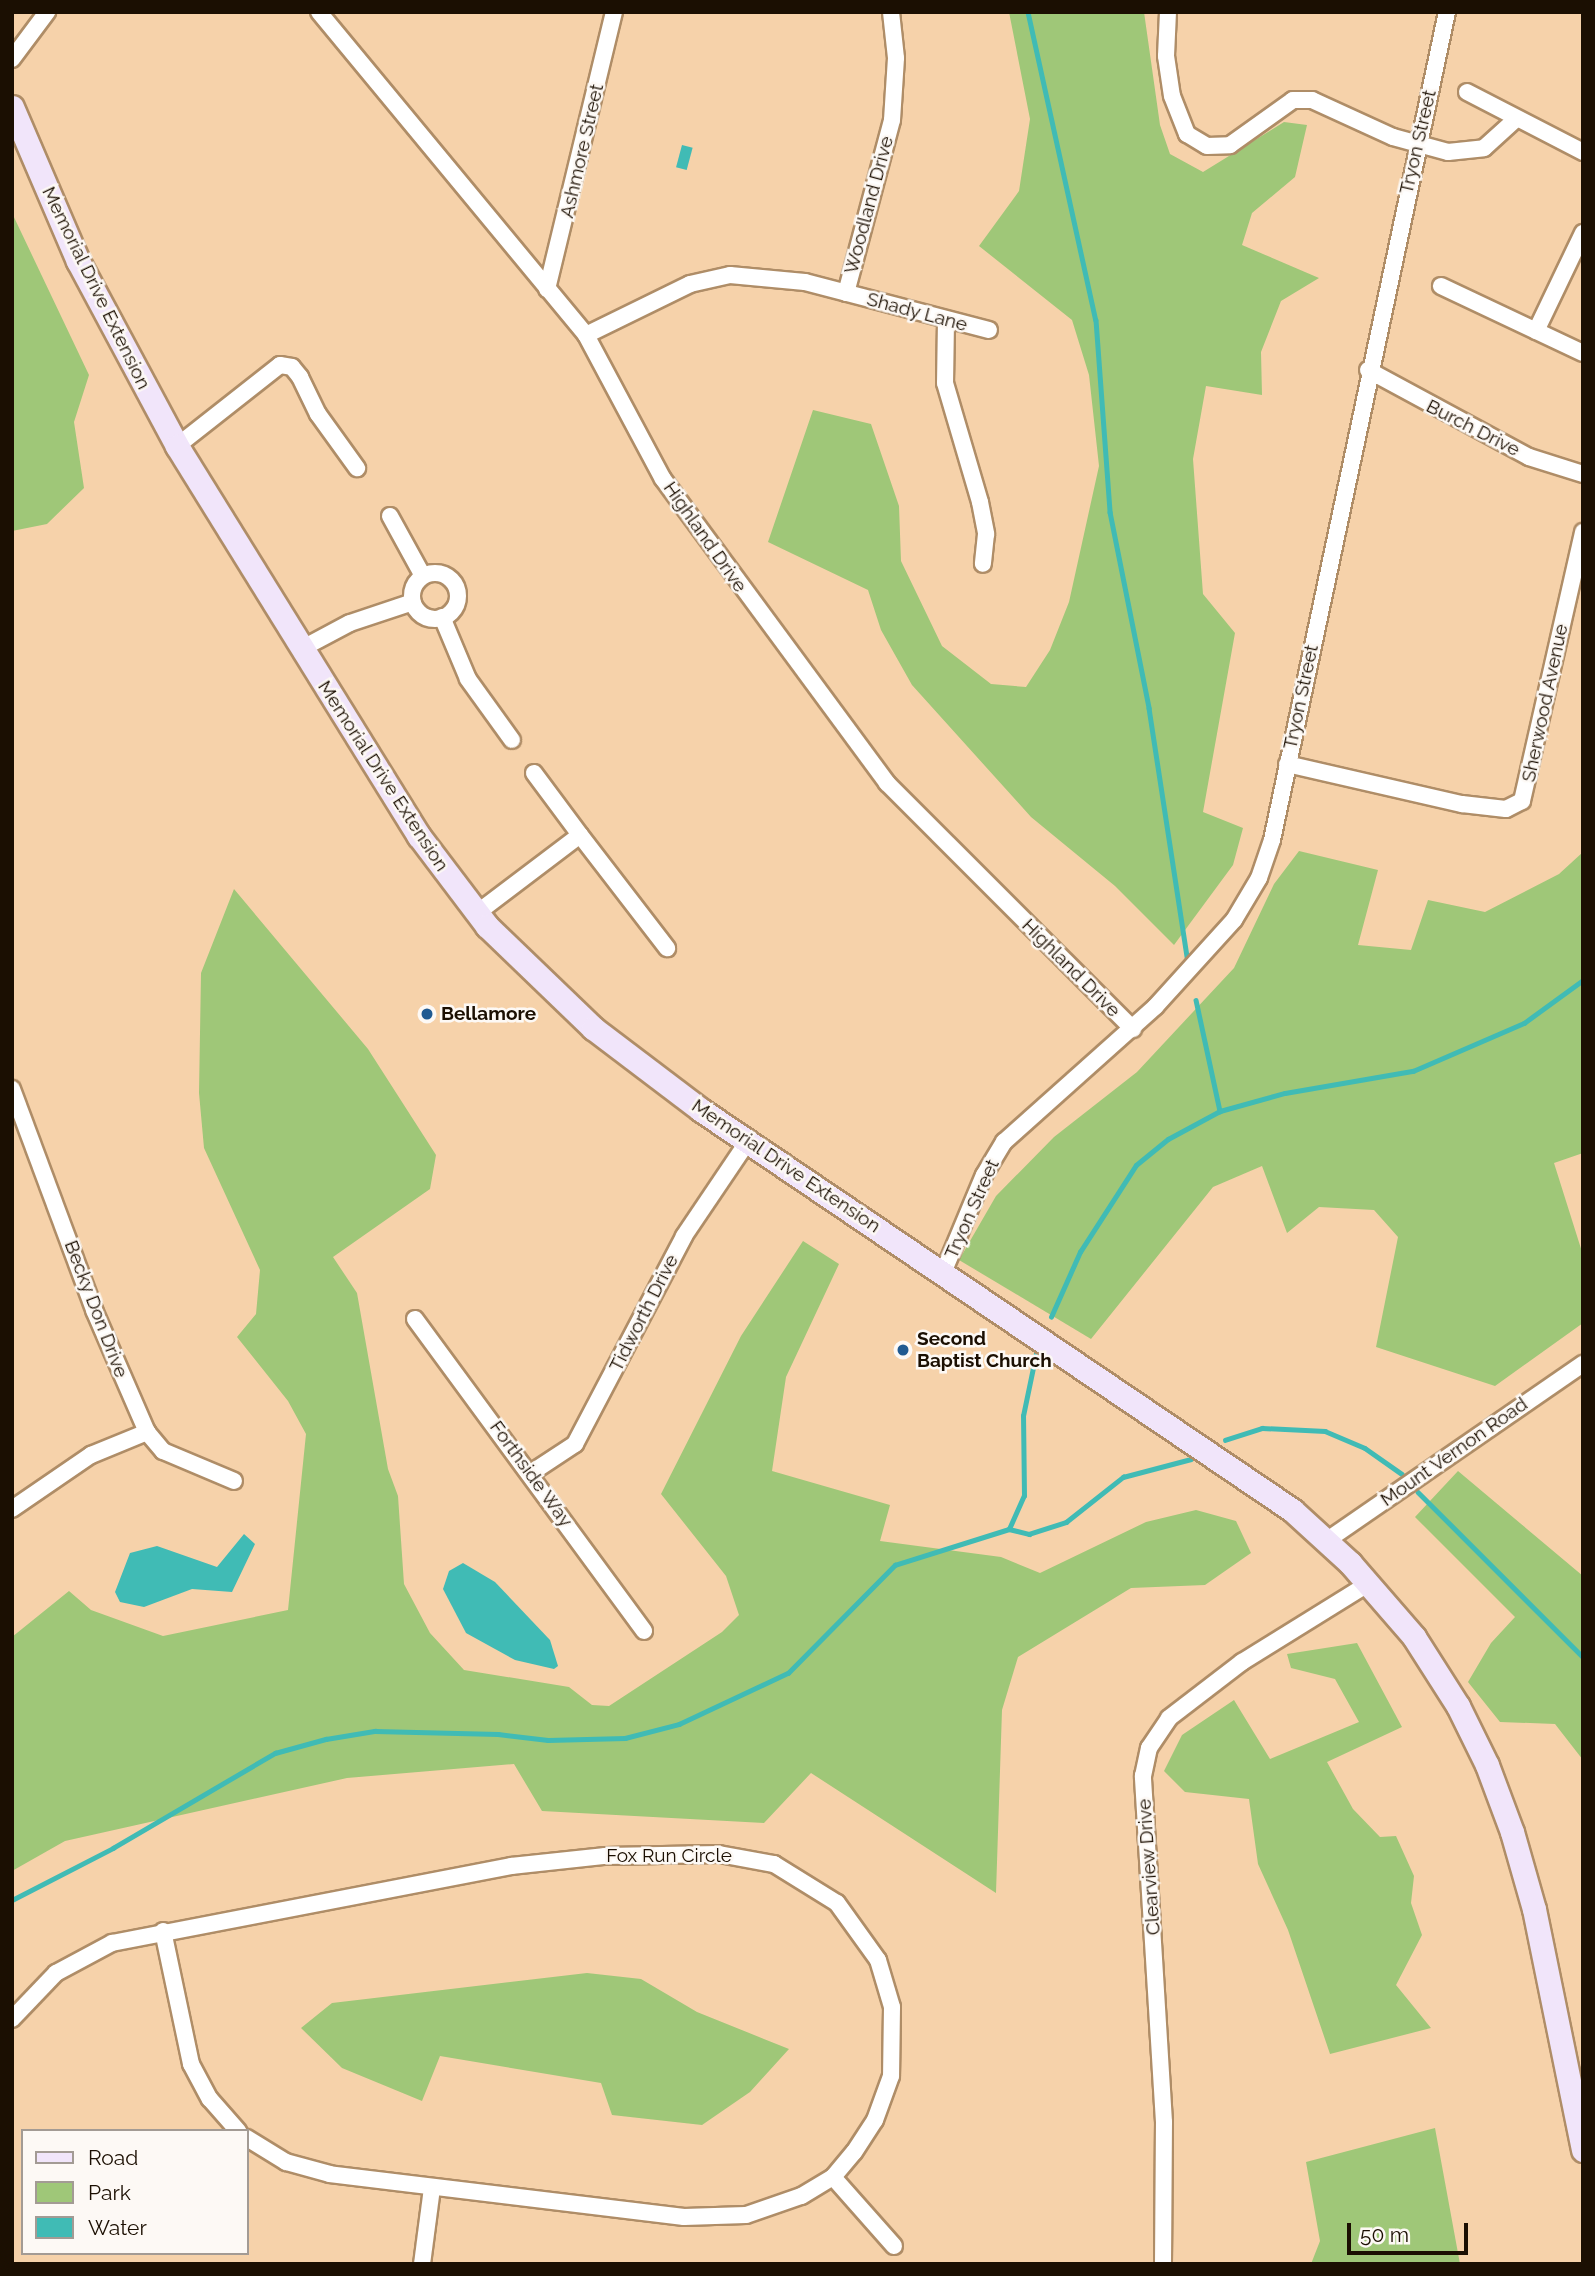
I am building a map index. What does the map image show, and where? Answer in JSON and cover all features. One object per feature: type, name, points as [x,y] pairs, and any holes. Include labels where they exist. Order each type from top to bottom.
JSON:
[{"type":"street","points":[[12,59],[47,12]]},
{"type":"street","name":"Ashmore Street","points":[[547,289],[614,12]]},
{"type":"street","name":"Woodland Drive","points":[[586,335],[691,284],[717,277],[747,275],[805,282],[846,293],[892,120],[896,58],[891,12]]},
{"type":"street","points":[[1168,12],[1166,56],[1172,96],[1181,125],[1199,143],[1230,145],[1276,108],[1304,99],[1418,145],[1448,152],[1484,148],[1516,119]]},
{"type":"street","name":"Tryon Street","points":[[943,1273],[984,1175],[1004,1142],[1133,1028],[1202,957],[1249,899],[1267,857],[1368,370],[1447,12]]},
{"type":"street","name":"Highland Drive","points":[[321,13],[586,335],[663,479],[887,783],[1133,1028]]},
{"type":"street","points":[[1467,92],[1583,152]]},
{"type":"street","name":"Memorial Drive Extension","points":[[12,107],[78,261],[177,446],[419,836],[477,913],[544,984],[593,1028],[748,1141],[1248,1477],[1326,1541],[1414,1637],[1453,1697],[1504,1808],[1534,1909],[1583,2150]]},
{"type":"street","points":[[1536,331],[1583,233]]},
{"type":"street","points":[[1441,286],[1583,353]]},
{"type":"street","name":"Shady Lane","points":[[846,293],[989,330]]},
{"type":"street","points":[[946,321],[946,383],[980,502],[986,534],[984,564]]},
{"type":"street","points":[[177,446],[280,365],[292,368],[300,377],[318,414],[357,468]]},
{"type":"street","name":"Burch Drive","points":[[1368,370],[1529,457],[1583,474]]},
{"type":"street","points":[[390,516],[424,576]]},
{"type":"street","name":"Sherwood Avenue","points":[[1287,764],[1462,804],[1506,808],[1522,801],[1583,532]]},
{"type":"street","points":[[438,573],[455,585],[456,604],[442,617],[421,614],[413,602],[414,587],[424,576],[438,573]]},
{"type":"street","points":[[301,649],[349,623],[413,602]]},
{"type":"street","points":[[442,617],[468,678],[512,740]]},
{"type":"street","points":[[534,774],[667,948]]},
{"type":"street","points":[[477,913],[580,835]]},
{"type":"street","name":"Becky Don Drive","points":[[12,1089],[94,1310],[147,1432],[163,1451],[234,1480]]},
{"type":"street","name":"Tidworth Drive","points":[[531,1473],[575,1444],[684,1236],[748,1141]]},
{"type":"street","name":"Forthside Way","points":[[415,1319],[531,1473],[644,1631]]},
{"type":"street","name":"Mount Vernon Road","points":[[1326,1541],[1583,1364]]},
{"type":"street","points":[[12,1509],[91,1455],[147,1432]]},
{"type":"street","name":"Clearview Drive","points":[[1163,2264],[1164,2122],[1143,1776],[1149,1748],[1169,1718],[1242,1662],[1368,1584]]},
{"type":"street","name":"Fox Run Circle","points":[[12,2019],[41,1986],[73,1962],[112,1943],[163,1931],[561,1860],[719,1854],[775,1864],[812,1884],[852,1919],[878,1960],[892,2007],[894,2053],[884,2098],[862,2142],[833,2177],[778,2206],[712,2218],[432,2188],[305,2169],[248,2139]]},
{"type":"street","points":[[163,1931],[191,2064],[210,2099],[237,2129]]},
{"type":"street","points":[[833,2177],[894,2246]]},
{"type":"street","points":[[422,2264],[432,2188]]},
{"type":"green space","points":[[1009,12],[1144,12],[1160,125],[1170,154],[1203,172],[1284,122],[1307,125],[1295,177],[1252,213],[1242,245],[1319,278],[1281,301],[1261,352],[1262,395],[1206,386],[1193,459],[1203,594],[1235,633],[1203,812],[1243,828],[1233,865],[1174,945],[1115,886],[1031,817],[912,685],[881,630],[868,590],[768,542],[813,410],[871,424],[899,506],[901,561],[942,646],[991,684],[1026,687],[1050,650],[1069,602],[1099,466],[1089,375],[1072,320],[979,246],[1019,191],[1030,119]]},
{"type":"green space","points":[[12,213],[89,375],[74,422],[84,488],[47,524],[12,531]]},
{"type":"green space","points":[[1299,851],[1378,870],[1358,945],[1411,950],[1428,900],[1485,912],[1559,874],[1583,852],[1583,1153],[1554,1163],[1583,1255],[1583,1323],[1495,1386],[1376,1347],[1398,1237],[1374,1210],[1319,1207],[1287,1233],[1262,1166],[1213,1187],[1091,1339],[959,1260],[996,1196],[1054,1137],[1137,1072],[1234,968],[1274,884]]},
{"type":"green space","points":[[234,889],[368,1049],[436,1155],[430,1189],[333,1257],[357,1293],[388,1469],[398,1496],[404,1584],[430,1633],[464,1670],[569,1687],[592,1705],[609,1706],[722,1632],[739,1615],[726,1576],[661,1494],[741,1336],[803,1241],[839,1264],[786,1377],[772,1471],[890,1505],[880,1541],[1001,1557],[1040,1573],[1146,1522],[1196,1510],[1236,1521],[1251,1553],[1205,1585],[1131,1588],[1018,1657],[1002,1710],[996,1893],[811,1773],[764,1823],[542,1811],[514,1764],[347,1778],[65,1841],[12,1871],[12,1637],[69,1591],[91,1610],[163,1636],[288,1610],[306,1434],[288,1401],[237,1337],[256,1314],[260,1270],[204,1148],[199,1093],[201,973]]},
{"type":"green space","points":[[1458,1471],[1583,1576],[1583,1760],[1555,1724],[1500,1722],[1468,1682],[1491,1643],[1515,1617],[1415,1517]]},
{"type":"green space","points":[[1357,1643],[1402,1727],[1327,1762],[1353,1809],[1380,1837],[1396,1836],[1414,1876],[1411,1903],[1422,1935],[1396,1985],[1431,2028],[1330,2054],[1288,1930],[1258,1864],[1249,1799],[1185,1792],[1164,1771],[1182,1735],[1234,1700],[1270,1759],[1359,1722],[1335,1679],[1291,1668],[1287,1654]]},
{"type":"green space","points":[[587,1973],[641,1979],[697,2012],[789,2049],[750,2092],[702,2125],[612,2115],[601,2083],[440,2056],[422,2101],[342,2068],[301,2028],[332,2003]]},
{"type":"green space","points":[[1435,2128],[1460,2264],[1311,2264],[1320,2241],[1306,2162]]},
{"type":"water","points":[[682,145],[693,148],[687,170],[676,167]]},
{"type":"water","points":[[244,1534],[255,1544],[232,1592],[192,1589],[144,1607],[120,1602],[115,1592],[130,1553],[157,1546],[217,1567]]},
{"type":"water","points":[[463,1563],[495,1582],[550,1640],[558,1666],[554,1669],[515,1660],[466,1633],[443,1589],[449,1571]]},
{"type":"waterway","points":[[1028,12],[1096,320],[1110,512],[1149,708],[1187,957]]},
{"type":"waterway","points":[[1051,1317],[1080,1252],[1136,1165],[1168,1139],[1220,1111],[1285,1093],[1413,1071],[1524,1023],[1583,980]]},
{"type":"waterway","points":[[1196,1000],[1220,1111]]},
{"type":"waterway","points":[[1009,1529],[1024,1496],[1023,1416],[1036,1353]]},
{"type":"waterway","points":[[1225,1440],[1262,1428],[1325,1431],[1365,1448],[1402,1474]]},
{"type":"waterway","points":[[12,1900],[113,1848],[275,1753],[326,1739],[375,1731],[498,1734],[548,1740],[625,1738],[679,1724],[788,1673],[895,1565],[1009,1529],[1029,1534],[1066,1522],[1123,1477],[1191,1459]]},
{"type":"waterway","points":[[1418,1492],[1583,1657]]},
{"type":"place","name":"Bellamore","points":[[427,1014]]},
{"type":"place","name":"Second Baptist Church","points":[[903,1350]]}]
